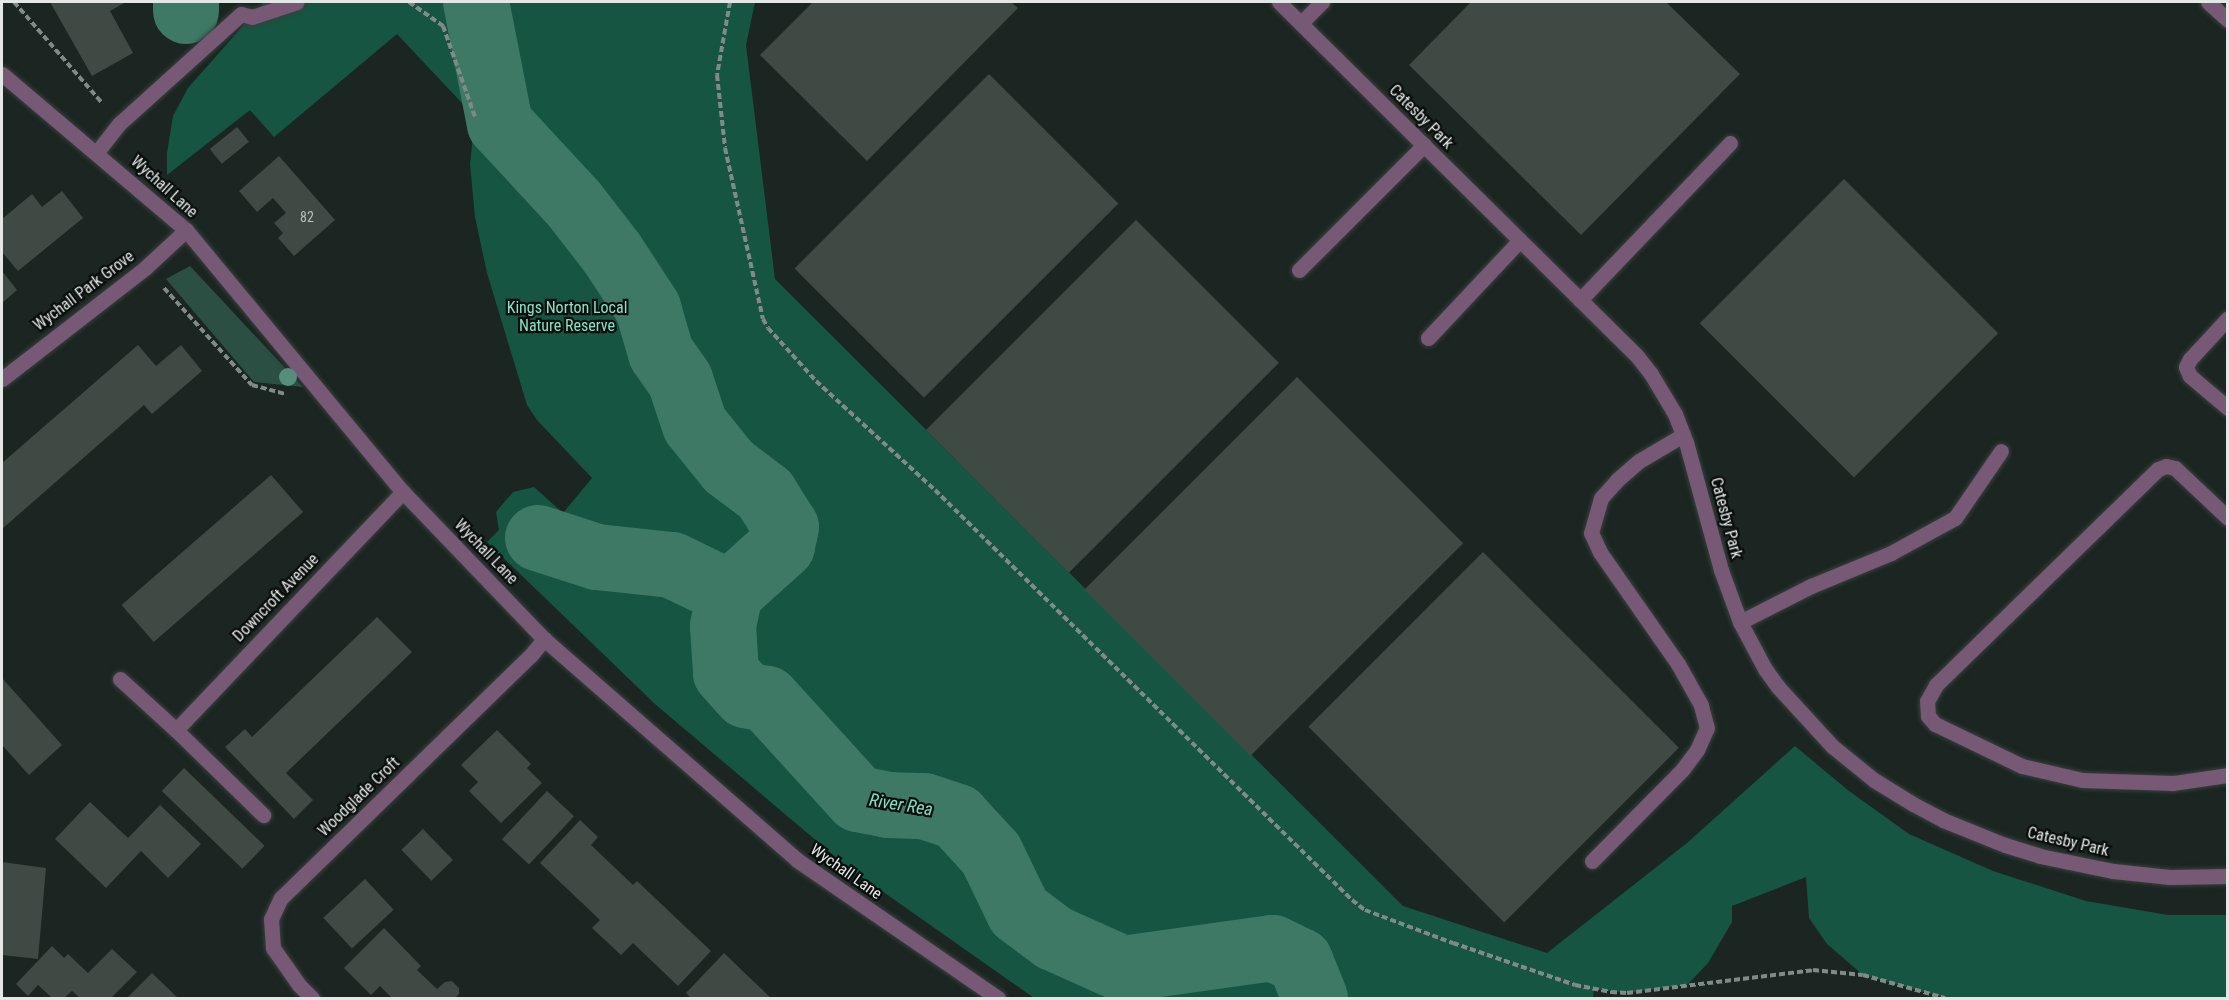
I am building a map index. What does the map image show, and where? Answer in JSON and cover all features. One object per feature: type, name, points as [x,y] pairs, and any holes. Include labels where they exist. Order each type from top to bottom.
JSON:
[{"type":"street","points":[[97,152],[120,123],[241,14],[252,16],[297,2]]},
{"type":"street","name":"Catesby Park","points":[[1279,2],[1637,356],[1663,394],[1683,435],[1721,570],[1740,622],[1765,669],[1778,687],[1795,709],[1832,746],[1874,780],[1933,815],[2005,845],[2040,856],[2104,869],[2170,877],[2228,876]]},
{"type":"street","points":[[1301,23],[1322,2]]},
{"type":"street","points":[[2208,2],[2228,20]]},
{"type":"street","name":"Wychall Lane","points":[[2,74],[97,152],[186,230],[403,492],[544,639],[797,860],[998,999]]},
{"type":"street","points":[[1580,300],[1730,144]]},
{"type":"street","points":[[1299,270],[1424,145]]},
{"type":"street","name":"Wychall Park Grove","points":[[2,379],[145,268],[186,230]]},
{"type":"street","points":[[1428,338],[1520,240]]},
{"type":"street","points":[[2228,318],[2190,359],[2186,367],[2190,376],[2228,408]]},
{"type":"street","points":[[1592,861],[1682,770],[1697,750],[1707,728],[1701,705],[1678,664],[1600,552],[1591,534],[1601,498],[1617,480],[1639,461],[1683,435]]},
{"type":"street","points":[[1740,622],[1811,586],[1891,553],[1955,518],[2001,451]]},
{"type":"street","points":[[2228,518],[2175,468],[2166,466],[2158,469],[1936,685],[1927,701],[1929,716],[1935,724],[2022,766],[2082,780],[2173,783],[2228,775]]},
{"type":"street","name":"Downcroft Avenue","points":[[176,730],[403,492]]},
{"type":"street","name":"Woodglade Croft","points":[[312,999],[299,985],[273,948],[271,919],[280,898],[544,639]]},
{"type":"street","points":[[120,679],[176,730],[262,815]]},
{"type":"path","points":[[14,2],[120,123]]},
{"type":"path","points":[[409,2],[443,27],[475,117]]},
{"type":"path","points":[[730,2],[717,75],[725,148],[763,319],[768,328],[816,381],[935,490],[1352,900],[1365,910],[1453,943],[1575,985],[1611,992],[1627,993],[1813,970],[1863,975],[1945,999]]},
{"type":"path","points":[[145,268],[252,385],[330,405]]},
{"type":"green space","name":"Kings Norton Local Nature Reserve","points":[[264,2],[755,2],[746,45],[775,279],[1403,906],[1547,953],[1687,843],[1795,746],[1849,791],[1909,834],[1993,871],[2086,901],[2168,915],[2227,915],[2227,998],[1945,998],[1863,975],[1827,944],[1809,918],[1806,877],[1732,906],[1732,922],[1708,963],[1687,985],[1627,993],[1594,989],[1593,998],[1034,998],[845,865],[655,704],[487,542],[499,530],[496,512],[513,492],[534,487],[563,513],[592,478],[537,420],[527,405],[487,273],[475,217],[470,164],[475,117],[397,34],[274,137],[250,110],[167,175],[167,153],[173,116],[188,88]]},
{"type":"green space","points":[[190,266],[303,387],[254,382],[166,279]]},
{"type":"building","points":[[50,2],[126,2],[110,11],[133,53],[92,76]]},
{"type":"building","points":[[813,2],[1011,2],[1018,8],[867,161],[760,55]]},
{"type":"building","points":[[1471,2],[1666,2],[1740,74],[1581,235],[1409,65]]},
{"type":"building","points":[[989,74],[1118,203],[924,398],[795,268]]},
{"type":"building","points":[[237,127],[249,142],[222,164],[210,149]]},
{"type":"building","points":[[279,156],[335,220],[294,256],[278,238],[283,233],[274,223],[286,213],[273,198],[257,212],[239,191]]},
{"type":"building","points":[[1844,179],[1998,333],[1854,477],[1700,323]]},
{"type":"building","points":[[62,191],[83,218],[18,271],[2,252],[2,219],[32,194],[42,207]]},
{"type":"building","points":[[1136,220],[1279,363],[1069,573],[926,430]]},
{"type":"building","points":[[2,271],[17,290],[2,303]]},
{"type":"building","points":[[138,345],[156,366],[181,345],[202,371],[152,414],[144,405],[2,529],[2,463]]},
{"type":"building","points":[[1297,377],[1463,543],[1250,756],[1084,590]]},
{"type":"building","points":[[271,475],[303,512],[154,642],[122,605]]},
{"type":"building","points":[[1483,552],[1679,748],[1504,923],[1308,727]]},
{"type":"building","points":[[377,617],[412,652],[286,773],[313,800],[294,819],[225,747],[245,729],[252,737]]},
{"type":"building","points":[[2,678],[62,745],[29,775],[2,745]]},
{"type":"building","points":[[497,730],[531,764],[527,768],[542,783],[501,823],[469,791],[478,782],[461,765]]},
{"type":"building","points":[[184,768],[265,846],[242,869],[162,791]]},
{"type":"building","points":[[547,791],[574,816],[529,865],[502,839]]},
{"type":"building","points":[[90,802],[128,838],[160,805],[201,844],[168,878],[141,851],[106,888],[55,839]]},
{"type":"building","points":[[580,820],[598,837],[591,845],[633,885],[637,881],[711,951],[678,986],[633,943],[621,955],[592,928],[600,920],[540,863]]},
{"type":"building","points":[[423,829],[453,860],[431,881],[401,850]]},
{"type":"building","points":[[2,862],[46,868],[38,959],[2,955]]},
{"type":"building","points":[[365,879],[394,910],[352,949],[323,918]]},
{"type":"building","points":[[384,928],[421,966],[417,970],[437,989],[445,982],[452,981],[459,988],[459,994],[455,998],[392,998],[380,986],[371,995],[344,968]]},
{"type":"building","points":[[52,946],[64,958],[68,954],[88,973],[112,949],[137,972],[111,998],[80,998],[72,991],[64,998],[52,998],[38,985],[28,996],[16,984]]},
{"type":"building","points":[[724,953],[771,998],[691,998],[686,993]]},
{"type":"building","points":[[152,973],[178,998],[127,998]]},
{"type":"waterway","name":"River Rea","points":[[186,2],[186,11]]},
{"type":"waterway","points":[[476,2],[500,124],[574,204],[612,253],[648,308],[661,353],[680,380],[695,425],[729,467],[765,494],[786,527],[782,546],[730,593]]},
{"type":"waterway","name":"River Rea","points":[[538,538],[597,557],[672,565],[730,593]]},
{"type":"waterway","name":"River Rea","points":[[730,593],[723,626],[726,673],[746,695],[767,699],[858,799],[888,805],[924,806],[957,817],[991,854],[1019,912],[1054,938],[1123,969],[1273,948],[1300,961],[1315,998]]}]
